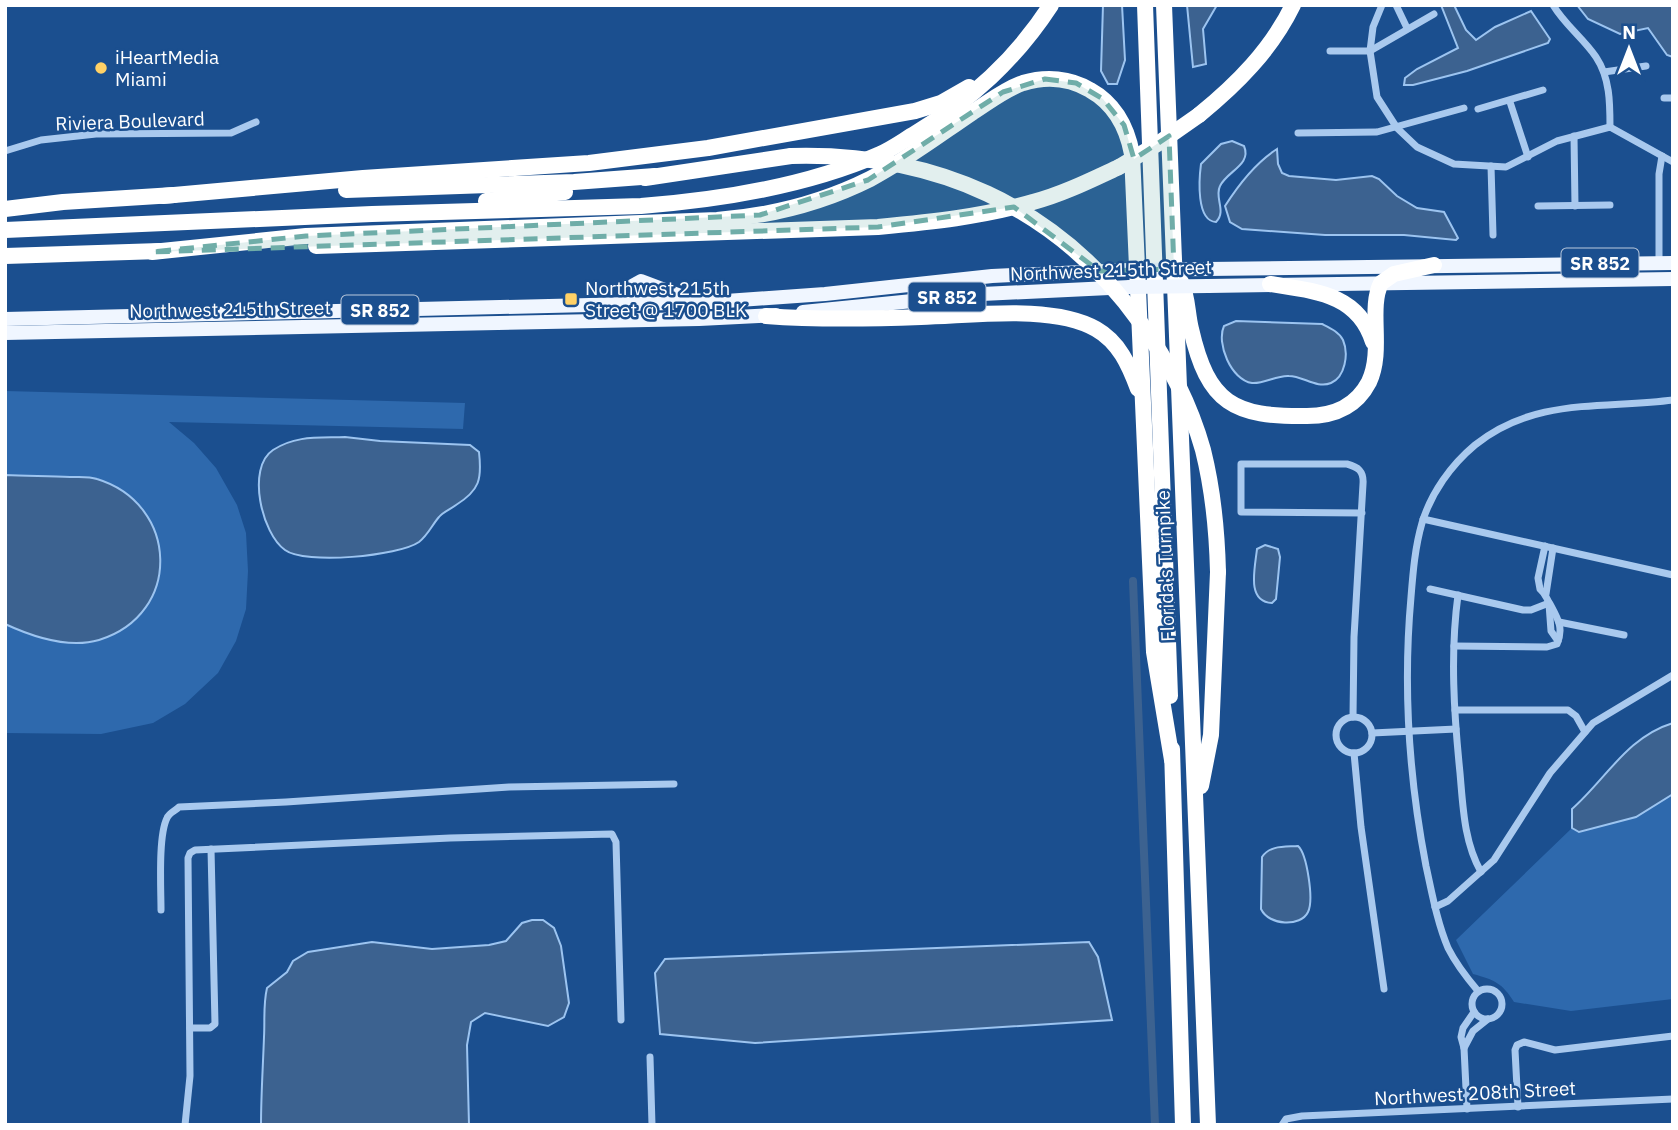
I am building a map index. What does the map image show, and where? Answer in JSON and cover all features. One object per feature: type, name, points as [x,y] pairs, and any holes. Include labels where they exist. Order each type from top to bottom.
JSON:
[{"type":"highway","points":[[5,209],[363,178],[589,163],[708,148],[915,111],[941,103],[965,90],[1011,47],[1044,5]]},
{"type":"highway","points":[[5,230],[678,203],[812,178],[882,153],[955,109],[1004,65],[1051,5]]},
{"type":"highway","name":"Florida's Turnpike","points":[[1145,5],[1183,1125]]},
{"type":"highway","name":"Florida's Turnpike","points":[[1164,5],[1208,1125]]},
{"type":"highway","points":[[5,256],[878,227],[942,221],[1033,202],[1076,187],[1119,167],[1159,143],[1199,115],[1257,61],[1293,5]]},
{"type":"highway","points":[[152,252],[306,236],[717,220],[760,215],[828,196],[868,180],[1014,86],[1034,80],[1056,79],[1076,83],[1103,99],[1118,116],[1130,144],[1154,652],[1172,760]]},
{"type":"highway","points":[[372,214],[406,206],[435,206],[570,191],[791,156],[827,155],[891,162],[941,175],[1006,202],[1042,223],[1075,248],[1100,272],[1163,355],[1192,419],[1202,449],[1214,508],[1218,572],[1211,735],[1196,812]]},
{"type":"highway","points":[[163,195],[457,187],[655,176]]},
{"type":"highway","points":[[1174,267],[1185,293],[1194,344],[1202,366],[1222,396],[1246,411],[1266,416],[1303,416],[1342,410],[1355,400],[1369,380],[1374,366],[1376,301],[1381,283],[1394,274],[1434,265]]},
{"type":"highway","points":[[1270,284],[1316,292],[1347,305],[1367,325],[1375,347]]},
{"type":"highway","points":[[766,316],[822,320],[1032,314],[1069,318],[1098,330],[1113,342],[1129,365],[1143,401]]},
{"type":"main road","name":"Northwest 215th Street","points":[[5,318],[698,302],[797,296],[1006,275],[1129,270],[1666,262]]},
{"type":"main road","name":"Northwest 215th Street","points":[[5,333],[766,316],[973,294],[1130,287],[1673,279]]},
{"type":"main road","points":[[633,304],[632,286],[641,281],[698,302]]},
{"type":"main road","points":[[42,332],[61,326],[68,317]]},
{"type":"street","points":[[1382,5],[1373,27],[1370,51],[1377,97],[1397,128],[1417,147],[1454,164],[1506,167],[1548,145],[1609,127],[1673,162]]},
{"type":"street","points":[[1396,5],[1407,28]]},
{"type":"street","points":[[1553,5],[1564,23],[1596,57],[1604,72],[1610,103],[1609,127]]},
{"type":"street","points":[[1329,51],[1370,51],[1434,13]]},
{"type":"street","points":[[1604,72],[1646,66]]},
{"type":"street","points":[[1478,109],[1510,102],[1543,90]]},
{"type":"street","points":[[1664,98],[1673,97]]},
{"type":"street","points":[[1510,102],[1528,157]]},
{"type":"street","points":[[1298,133],[1377,132],[1464,108]]},
{"type":"street","name":"Riviera Boulevard","points":[[5,151],[41,141],[96,134],[231,133],[256,122]]},
{"type":"street","points":[[1573,136],[1575,206]]},
{"type":"street","points":[[1662,156],[1659,174],[1666,262]]},
{"type":"street","points":[[1491,166],[1493,235]]},
{"type":"street","points":[[1538,206],[1610,205]]},
{"type":"street","points":[[1478,991],[1449,949],[1435,906],[1423,848],[1410,732],[1408,662],[1414,563],[1423,520],[1443,480],[1475,446],[1498,429],[1538,412],[1562,408],[1673,400]]},
{"type":"street","points":[[1353,717],[1354,637],[1362,513],[1364,477],[1356,467],[1347,464],[1241,464],[1241,512],[1362,513]]},
{"type":"street","points":[[1423,520],[1673,575]]},
{"type":"street","points":[[1549,547],[1546,594],[1551,631],[1558,641]]},
{"type":"street","points":[[1430,589],[1523,610],[1549,603]]},
{"type":"street","points":[[1458,595],[1454,646],[1456,729],[1468,835],[1474,859],[1481,872]]},
{"type":"street","points":[[1454,646],[1547,647],[1557,644],[1561,630],[1557,614],[1549,603]]},
{"type":"street","points":[[1559,622],[1623,635]]},
{"type":"street","points":[[1435,906],[1448,901],[1494,860],[1550,773],[1585,732],[1600,719],[1673,675]]},
{"type":"street","points":[[1455,709],[1568,710],[1576,716],[1585,732]]},
{"type":"street","points":[[1353,717],[1367,722],[1372,733],[1368,746],[1354,753],[1340,747],[1336,735],[1340,723],[1353,717]]},
{"type":"street","points":[[1372,733],[1456,729]]},
{"type":"street","points":[[1354,753],[1361,827],[1384,989]]},
{"type":"street","points":[[161,910],[165,822],[168,815],[180,807],[286,803],[509,787],[674,784]]},
{"type":"street","points":[[185,1125],[190,1076],[188,858],[195,850],[612,834],[616,842],[621,1020]]},
{"type":"street","points":[[190,1028],[210,1028],[215,1024],[211,849]]},
{"type":"street","points":[[1464,1048],[1473,1031],[1497,1015],[1502,1001],[1497,992],[1478,991],[1472,999],[1474,1012],[1463,1028],[1461,1037],[1464,1048],[1466,1109]]},
{"type":"street","points":[[1474,1012],[1488,1019]]},
{"type":"street","points":[[1518,1107],[1517,1045],[1524,1042],[1555,1051],[1673,1036]]},
{"type":"street","points":[[650,1057],[652,1125]]},
{"type":"street","name":"Northwest 208th Street","points":[[1282,1125],[1286,1119],[1302,1116],[1673,1100]]},
{"type":"highlighted area","points":[[1045,79],[1076,83],[1103,99],[1124,125],[1134,159],[1169,136],[1174,269],[1099,271],[1014,207],[878,227],[152,252],[306,236],[760,215],[868,180],[1003,92]]},
{"type":"shaded area","points":[[1103,5],[1122,5],[1125,60],[1117,84],[1108,84],[1101,71]]},
{"type":"shaded area","points":[[1187,5],[1217,5],[1203,29],[1206,64],[1193,67]]},
{"type":"shaded area","points":[[1441,5],[1454,5],[1466,30],[1476,40],[1495,27],[1531,11],[1550,39],[1548,43],[1467,71],[1404,85],[1405,78],[1417,69],[1458,48]]},
{"type":"shaded area","points":[[1577,5],[1673,5],[1673,57],[1667,55],[1648,28],[1620,34],[1588,19]]},
{"type":"shaded area","points":[[1232,141],[1244,146],[1246,153],[1242,163],[1220,186],[1218,195],[1221,209],[1216,222],[1205,215],[1202,207],[1201,164],[1221,144]]},
{"type":"shaded area","points":[[1277,149],[1282,173],[1336,180],[1372,176],[1417,208],[1444,212],[1458,238],[1325,235],[1242,229],[1230,222],[1225,206],[1248,174]]},
{"type":"shaded area","points":[[1236,321],[1322,324],[1337,332],[1343,340],[1346,358],[1343,370],[1336,380],[1326,384],[1289,376],[1257,383],[1244,380],[1227,360],[1222,342],[1224,326]]},
{"type":"shaded area","points":[[5,391],[465,403],[463,429],[169,422],[194,443],[216,468],[237,505],[246,533],[246,609],[236,641],[218,673],[185,704],[153,723],[101,734],[5,733]]},
{"type":"shaded area","points":[[345,437],[470,445],[479,452],[478,483],[464,500],[441,515],[419,542],[408,547],[373,555],[331,558],[296,555],[285,550],[270,530],[260,501],[260,471],[265,459],[273,450],[290,442],[308,438]]},
{"type":"shaded area","points":[[5,475],[94,478],[124,492],[144,511],[156,534],[160,559],[157,584],[146,607],[126,627],[99,640],[75,643],[39,637],[5,624]]},
{"type":"shaded area","points":[[1265,545],[1278,549],[1280,557],[1276,599],[1272,603],[1258,597],[1254,583],[1257,549]]},
{"type":"shaded area","points":[[1673,723],[1673,794],[1636,817],[1579,832],[1572,828],[1572,809],[1618,760],[1643,738]]},
{"type":"shaded area","points":[[1673,794],[1673,999],[1571,1011],[1514,1002],[1497,983],[1473,974],[1456,940],[1572,828],[1579,832],[1636,817]]},
{"type":"shaded area","points":[[1298,846],[1307,867],[1310,888],[1308,912],[1304,917],[1292,922],[1271,919],[1261,909],[1262,857],[1273,849]]},
{"type":"shaded area","points":[[543,920],[554,928],[561,946],[569,1003],[564,1017],[548,1026],[485,1013],[471,1022],[467,1045],[469,1125],[261,1125],[267,988],[287,972],[293,961],[308,952],[372,942],[432,949],[489,945],[506,941],[522,923]]},
{"type":"shaded area","points":[[1089,942],[1098,957],[1112,1020],[755,1043],[660,1034],[655,973],[665,959]]},
{"type":"waterway","points":[[1133,581],[1155,1125]]},
{"type":"place","name":"iHeartMedia Miami","points":[[101,68]]},
{"type":"place","name":"Northwest 215th Street @ 1700 BLK","points":[[571,299]]}]
